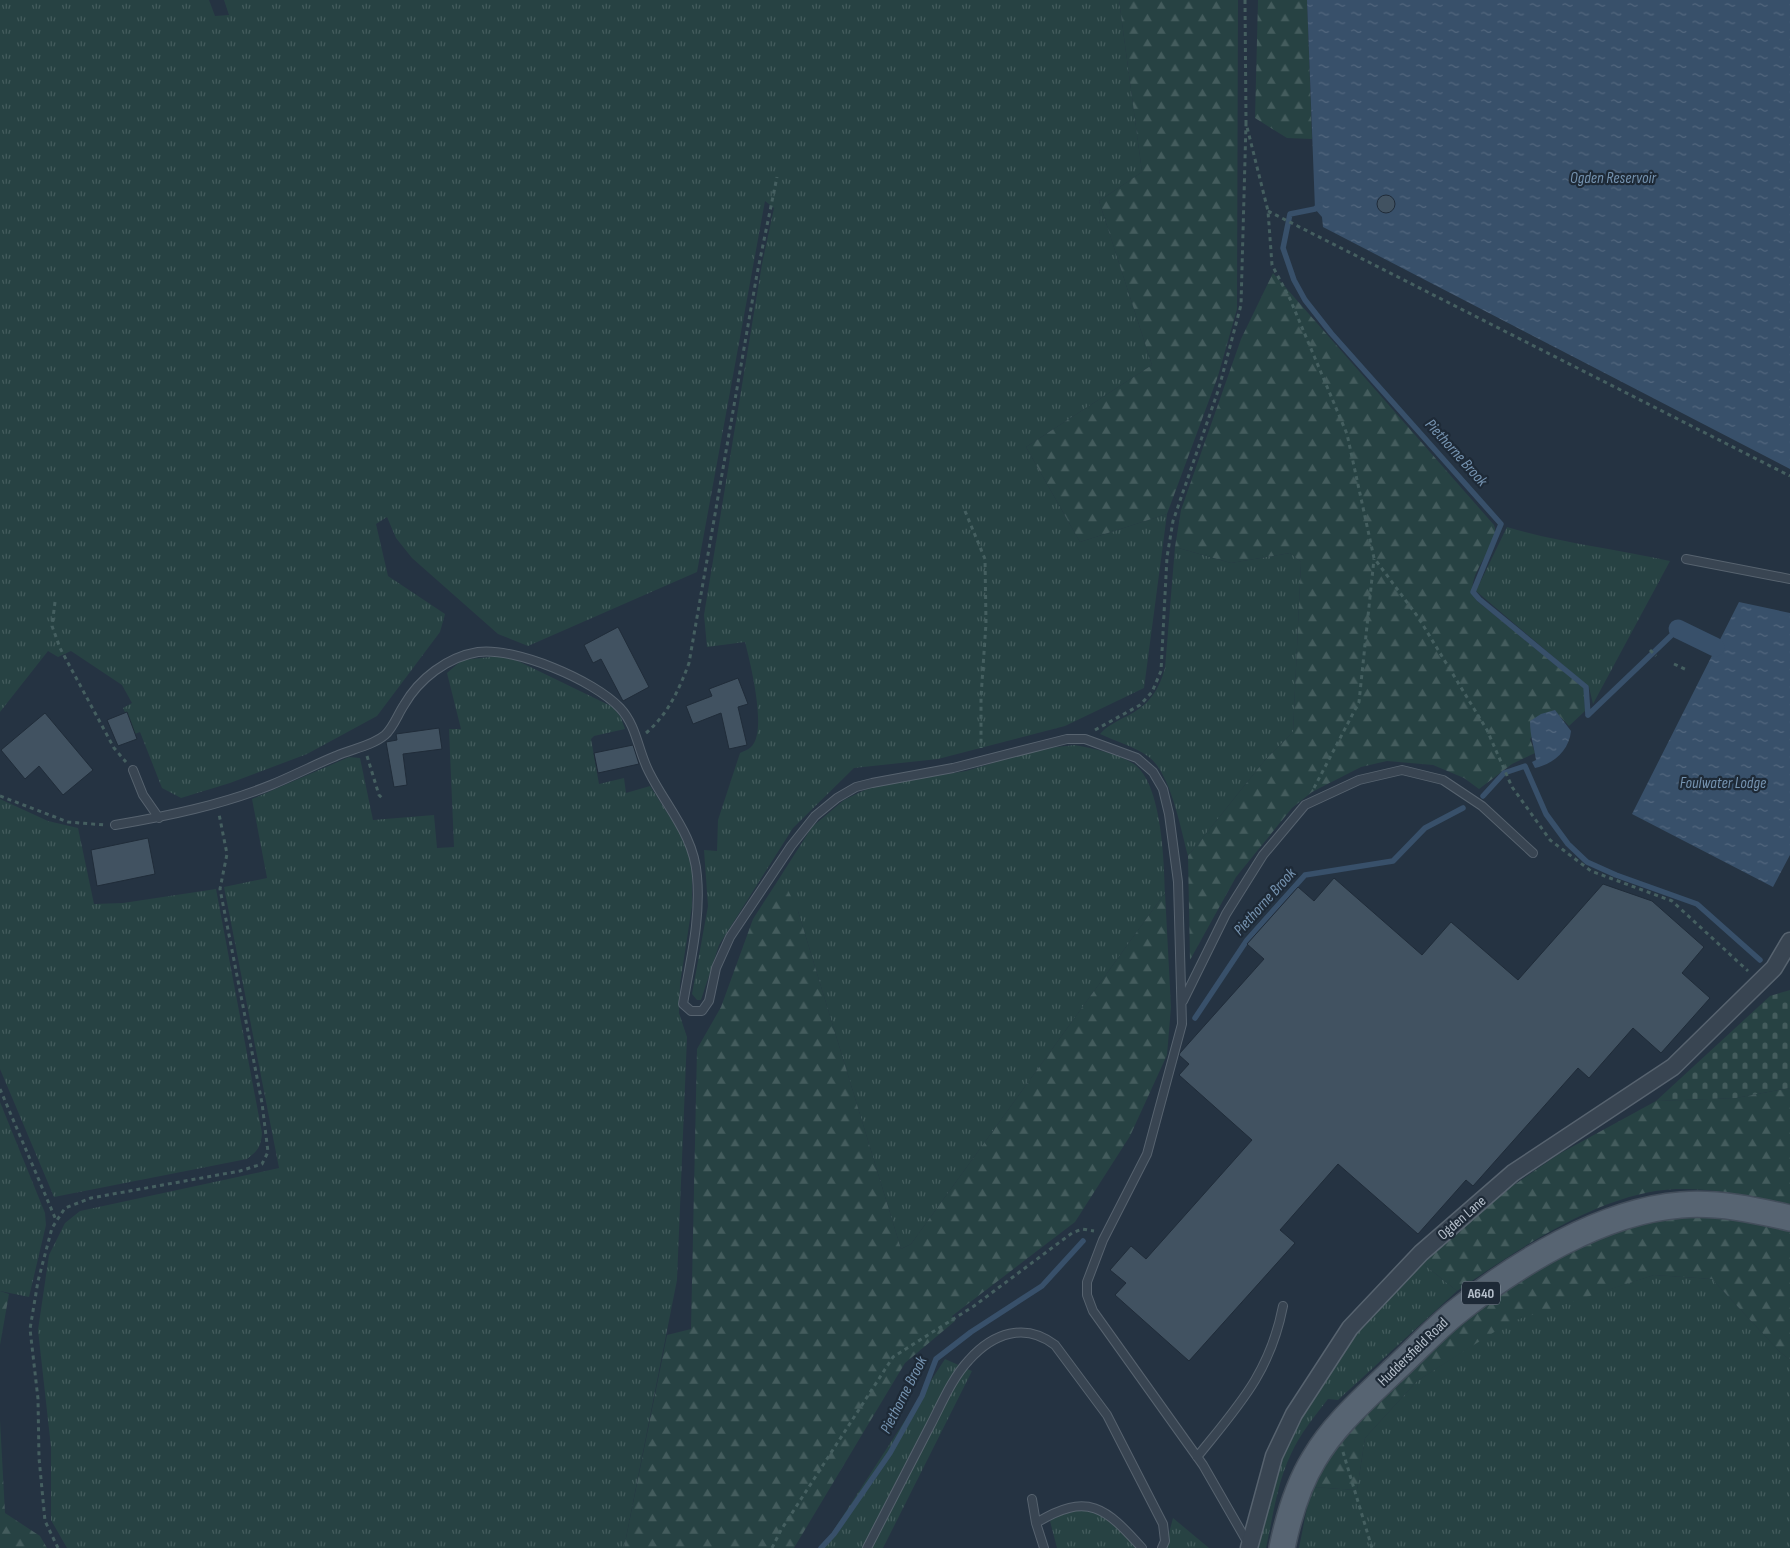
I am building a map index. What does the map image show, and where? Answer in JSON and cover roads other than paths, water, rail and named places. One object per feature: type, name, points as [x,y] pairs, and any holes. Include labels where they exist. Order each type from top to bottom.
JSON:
[{"type":"main road","name":"Huddersfield Road","points":[[1282,1548],[1300,1487],[1312,1460],[1331,1432],[1460,1309],[1493,1283],[1590,1230],[1646,1211],[1681,1205],[1713,1205],[1758,1210],[1790,1218]]},
{"type":"street","name":"Ogden Lane","points":[[1249,1547],[1274,1456],[1294,1414],[1350,1328],[1421,1254],[1513,1173],[1673,1067],[1760,981],[1782,967],[1790,941]]},
{"type":"lane","points":[[1686,559],[1790,579]]},
{"type":"lane","points":[[116,825],[159,818],[216,803],[270,785],[364,746],[386,734],[406,701],[425,677],[448,662],[477,652],[502,652],[546,666],[598,690],[621,709],[638,741],[648,772],[685,831],[697,874],[698,906],[683,1004],[691,1011],[702,1011],[709,1001],[716,968],[730,937],[791,846],[815,816],[837,798],[856,787],[984,761],[1051,741],[1085,739],[1137,758],[1152,772],[1163,789],[1169,814],[1178,882],[1182,1024],[1147,1154],[1107,1234],[1087,1282],[1087,1294],[1093,1311],[1197,1457],[1249,1547]]},
{"type":"lane","points":[[133,770],[143,795],[159,818]]},
{"type":"lane","points":[[1182,1002],[1226,914],[1263,855],[1305,805],[1359,780],[1402,770],[1443,780],[1482,806],[1533,853]]},
{"type":"lane","points":[[1197,1457],[1250,1390],[1265,1365],[1283,1306]]},
{"type":"lane","points":[[867,1548],[944,1399],[968,1360],[994,1339],[1012,1333],[1031,1332],[1046,1338],[1055,1345],[1107,1415],[1164,1524],[1165,1542],[1162,1548]]},
{"type":"lane","points":[[1032,1499],[1036,1523],[1044,1548]]},
{"type":"lane","points":[[1036,1523],[1051,1514],[1072,1506],[1088,1506],[1101,1510],[1117,1520],[1142,1548]]},
{"type":"water","name":"Ogden Reservoir","points":[[1307,0],[1790,0],[1790,469],[1323,227],[1322,217],[1315,209]]},
{"type":"water","name":"Foulwater Lodge","points":[[1739,602],[1790,613],[1790,855],[1773,887],[1632,814]]},
{"type":"water","points":[[1555,710],[1571,731],[1570,738],[1559,756],[1535,768],[1532,762],[1536,760],[1530,721],[1541,714]]},
{"type":"waterway","name":"Piethorne Brook","points":[[1320,205],[1315,209],[1290,214],[1283,248],[1294,280],[1305,300],[1331,333],[1501,524],[1473,592],[1586,687],[1588,715]]},
{"type":"waterway","points":[[1588,715],[1678,629]]},
{"type":"waterway","points":[[1678,629],[1715,647]]},
{"type":"waterway","points":[[1483,796],[1504,773],[1525,766],[1546,814],[1568,844],[1587,862],[1616,875],[1697,904],[1760,960]]},
{"type":"waterway","name":"Piethorne Brook","points":[[1195,1018],[1247,940],[1305,875],[1393,861],[1425,828],[1463,808]]},
{"type":"waterway","name":"Piethorne Brook","points":[[821,1548],[834,1534],[890,1453],[922,1396],[936,1359],[971,1332],[1042,1286],[1083,1241]]}]
